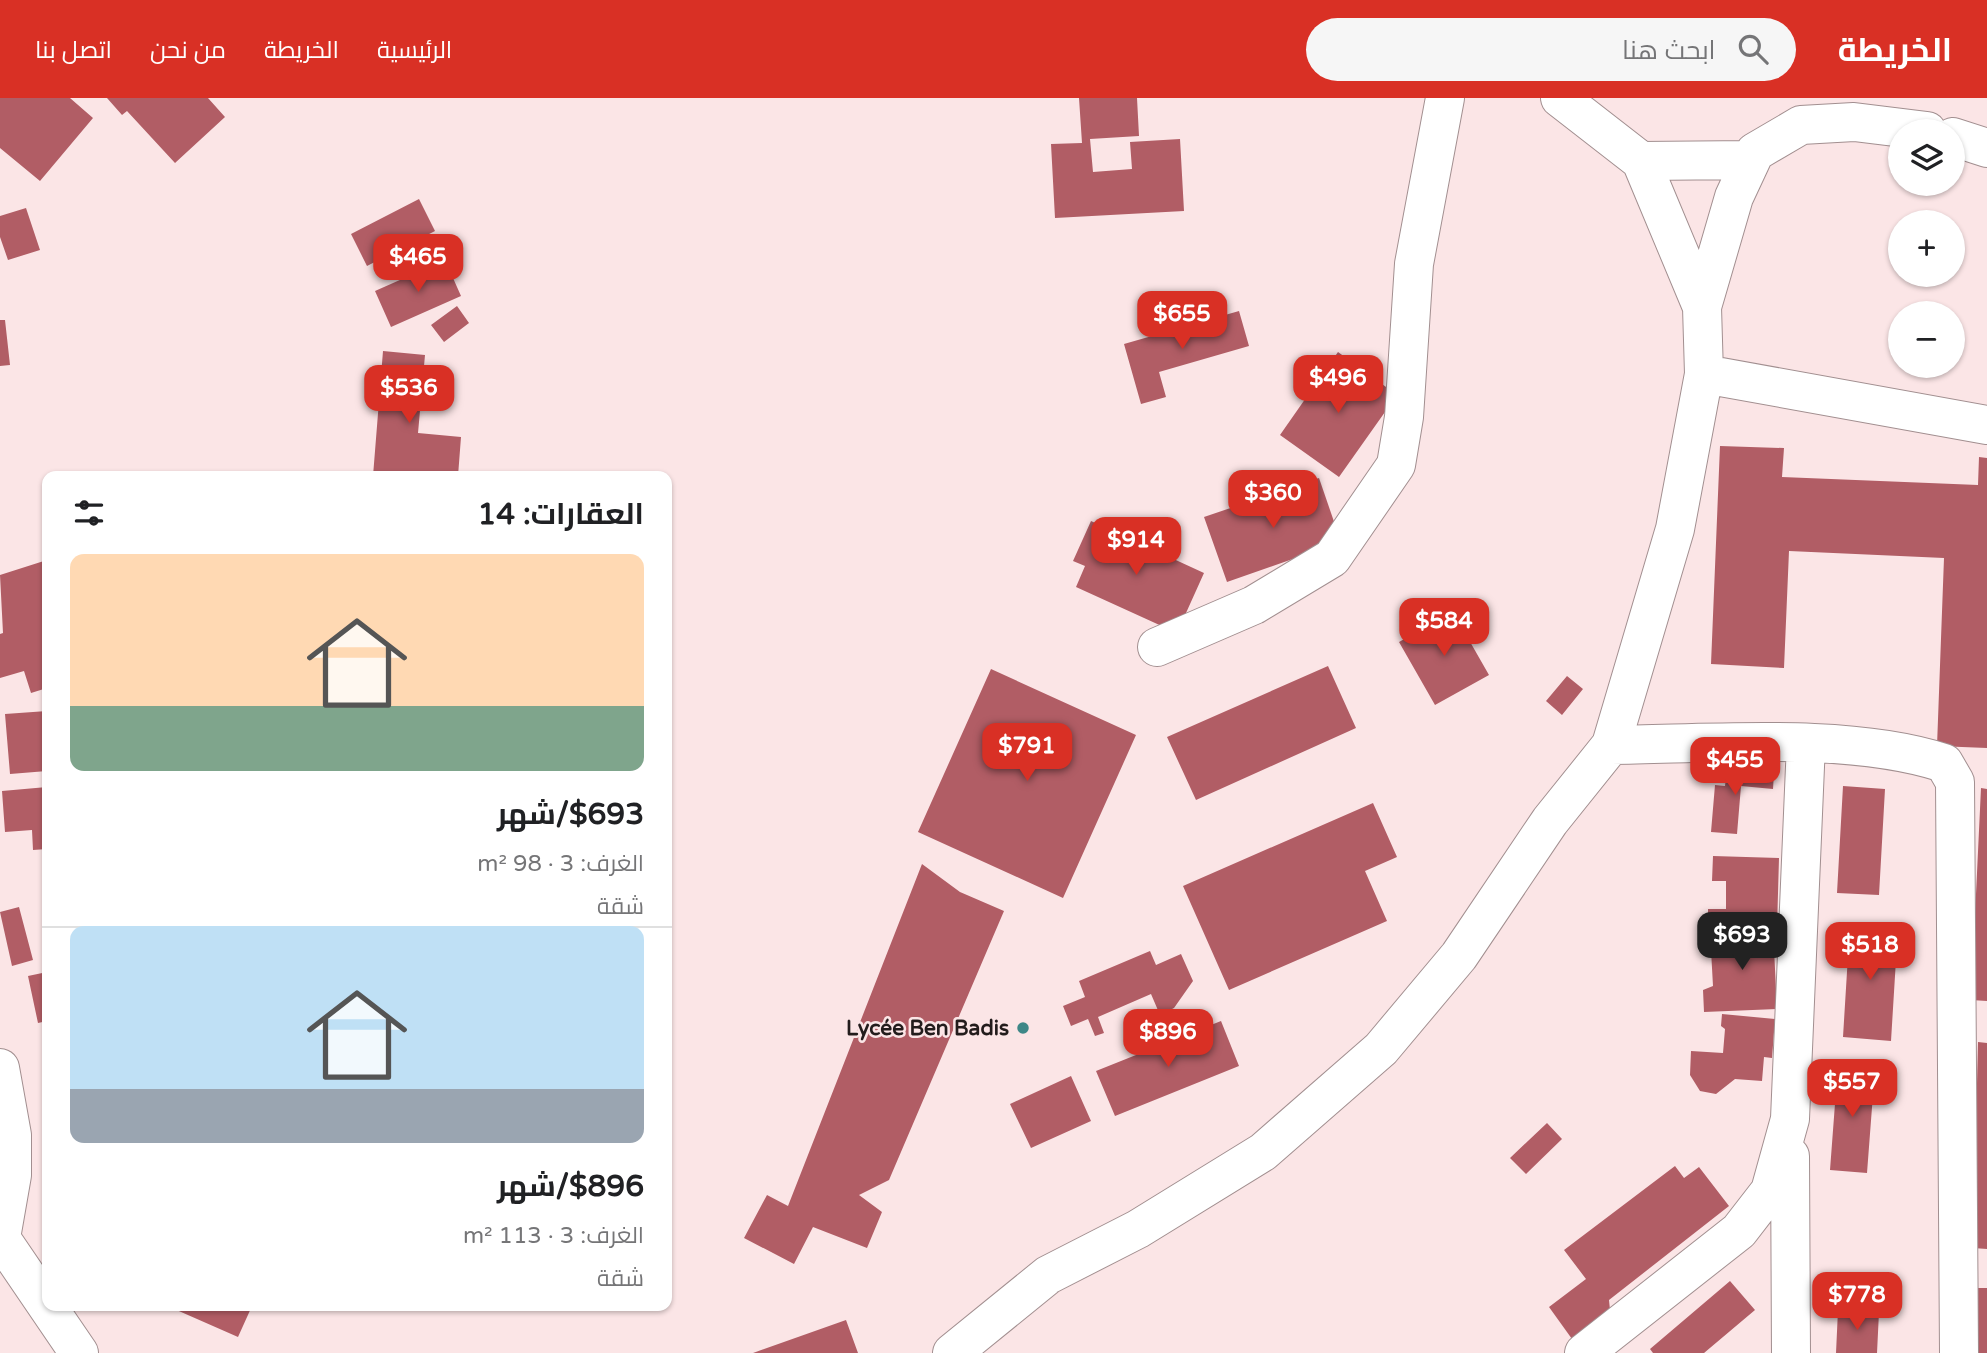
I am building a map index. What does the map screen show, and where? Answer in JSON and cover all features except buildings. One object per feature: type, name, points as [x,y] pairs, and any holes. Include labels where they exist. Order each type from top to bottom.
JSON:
[{"type":"street","points":[[1157,647],[1254,605],[1332,558],[1396,465],[1404,417],[1414,264],[1445,98]]},
{"type":"street","points":[[1560,98],[1641,161],[1702,307]]},
{"type":"street","points":[[952,1353],[1048,1275],[1138,1228],[1263,1152],[1381,1049],[1459,956],[1550,821],[1611,745],[1675,528],[1704,374],[1702,307],[1734,197],[1755,152],[1801,125],[1854,122],[1888,126]]},
{"type":"street","points":[[1965,141],[1987,149]]},
{"type":"street","points":[[1641,161],[1751,160]]},
{"type":"street","points":[[1704,374],[1987,425]]},
{"type":"street","points":[[1611,745],[1806,743],[1917,755],[1944,764],[1955,782],[1959,1353]]},
{"type":"street","points":[[1791,1353],[1790,1119],[1806,743]]},
{"type":"street","points":[[0,1068],[12,1135],[12,1175],[0,1237],[42,1299]]},
{"type":"street","points":[[1584,1353],[1739,1231],[1770,1191],[1790,1119]]},
{"type":"street","points":[[50,1311],[79,1353]]},
{"type":"place","name":"Lycée Ben Badis","points":[[1023,1028]]}]
